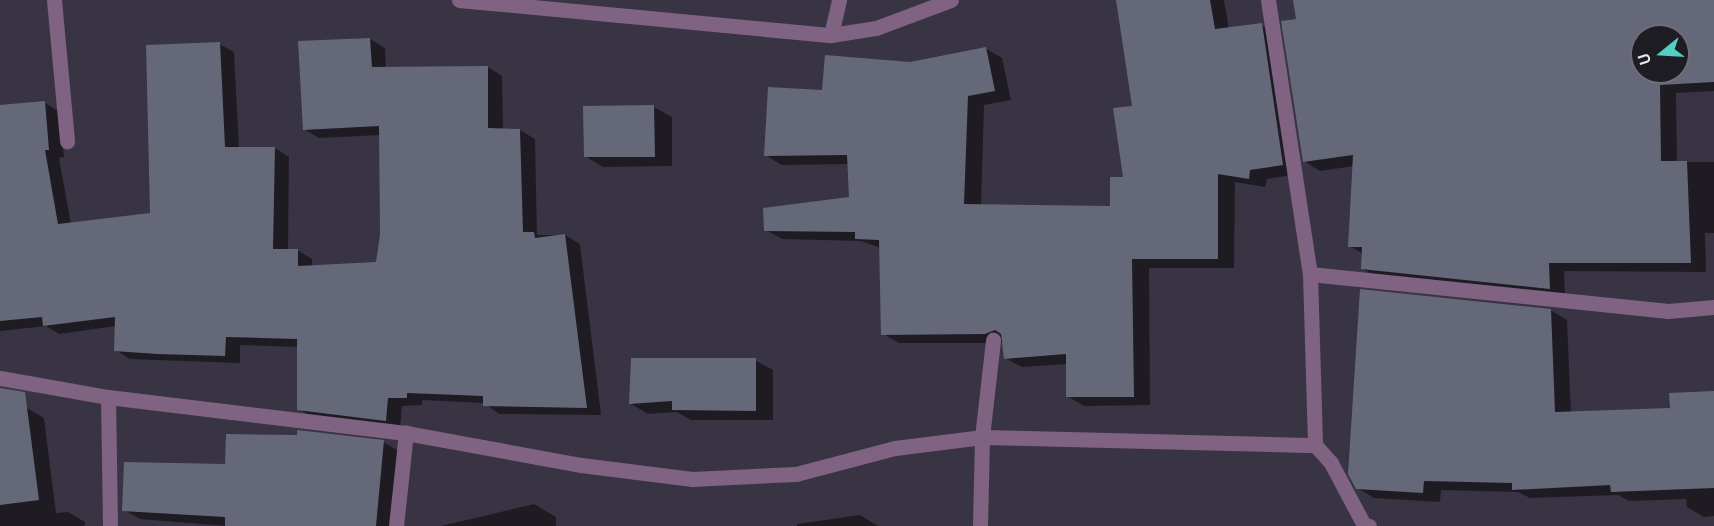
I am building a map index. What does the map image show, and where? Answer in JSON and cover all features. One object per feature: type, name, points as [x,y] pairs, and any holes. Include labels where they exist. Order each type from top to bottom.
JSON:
[{"type":"street","points":[[54,0],[68,141]]},
{"type":"street","points":[[459,0],[831,35],[876,28],[951,0]]},
{"type":"street","points":[[831,35],[839,0]]},
{"type":"street","points":[[1268,0],[1310,274],[1315,445],[1330,463],[1366,526]]},
{"type":"street","points":[[1310,274],[1668,311],[1714,307]]},
{"type":"street","points":[[980,526],[982,437],[993,340]]},
{"type":"street","points":[[0,378],[108,397],[405,433],[581,465],[692,479],[796,474],[895,448],[982,437],[1315,445]]},
{"type":"street","points":[[108,397],[110,526]]},
{"type":"street","points":[[396,526],[405,433]]},
{"type":"building","points":[[1116,0],[1210,0],[1215,29],[1262,23],[1283,165],[1250,170],[1249,179],[1218,174],[1218,259],[1132,259],[1134,397],[1066,397],[1066,354],[1004,359],[1001,334],[995,330],[985,334],[881,335],[879,240],[855,239],[855,232],[764,231],[763,208],[849,197],[847,155],[764,156],[768,87],[822,90],[825,55],[910,62],[986,47],[995,91],[968,96],[964,204],[1110,206],[1110,177],[1123,177],[1113,108],[1132,106]]},
{"type":"building","points":[[1293,0],[1714,0],[1714,82],[1690,83],[1690,24],[1630,24],[1630,84],[1678,84],[1660,85],[1661,161],[1687,161],[1691,263],[1549,263],[1550,289],[1361,269],[1362,247],[1348,247],[1353,155],[1303,162],[1281,21],[1296,19]]},
{"type":"building","points":[[370,38],[372,67],[488,66],[488,128],[520,129],[523,232],[534,232],[535,238],[565,234],[587,408],[483,406],[483,396],[407,393],[407,398],[388,398],[386,421],[297,410],[297,339],[226,337],[225,356],[157,354],[114,351],[115,317],[43,326],[42,317],[0,321],[0,105],[45,101],[49,150],[45,150],[58,224],[150,213],[146,45],[220,42],[225,147],[275,147],[273,249],[298,249],[298,266],[376,262],[380,235],[379,126],[303,130],[298,41]]},
{"type":"building","points":[[654,105],[655,157],[584,157],[583,106]]},
{"type":"building","points":[[1360,289],[1551,309],[1555,412],[1670,408],[1669,393],[1714,391],[1714,488],[1611,492],[1610,485],[1512,490],[1512,483],[1424,481],[1423,493],[1356,489],[1348,474]]},
{"type":"building","points":[[631,358],[756,358],[756,411],[672,410],[672,401],[629,404]]},
{"type":"building","points":[[0,388],[25,392],[39,500],[0,505]]},
{"type":"building","points":[[297,430],[384,440],[376,526],[225,526],[225,517],[122,511],[124,462],[225,464],[226,434],[297,435]]}]
